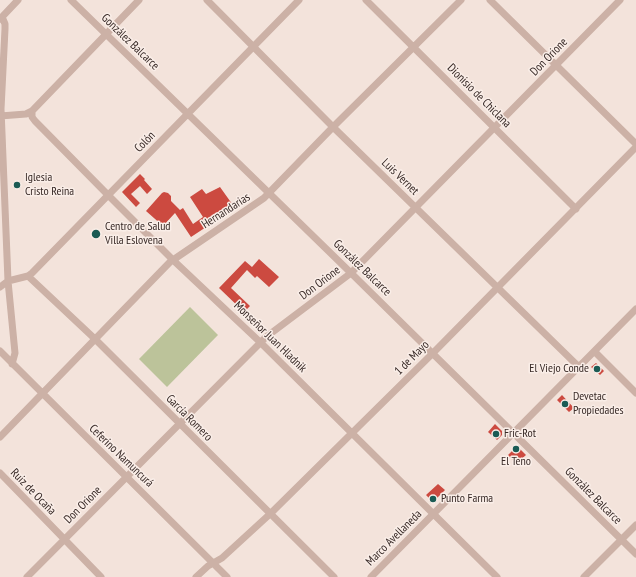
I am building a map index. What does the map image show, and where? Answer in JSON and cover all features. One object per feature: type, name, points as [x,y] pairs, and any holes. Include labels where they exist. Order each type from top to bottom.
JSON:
[{"type":"street","points":[[12,364],[14,353],[8,281],[1,125],[5,24],[1,18],[18,0]]},
{"type":"street","name":"González Balcarce","points":[[71,0],[352,273],[636,554]]},
{"type":"street","points":[[1,112],[26,114],[32,111],[139,0]]},
{"type":"street","name":"Luis Vernet","points":[[207,0],[497,288],[579,367]]},
{"type":"street","name":"Colón","points":[[28,276],[299,0]]},
{"type":"street","name":"Dionisio de Chiclana","points":[[366,0],[576,209]]},
{"type":"street","name":"Hernandarias","points":[[0,437],[42,395],[94,339],[173,260],[260,202],[461,0]]},
{"type":"street","points":[[490,0],[636,144]]},
{"type":"street","name":"Don Orione","points":[[27,577],[266,337],[352,273],[620,0]]},
{"type":"street","name":"Monseñor Juan Hladnik","points":[[32,111],[32,117],[35,121],[108,195],[352,433],[496,577]]},
{"type":"street","name":"1 de Mayo","points":[[196,577],[208,566],[222,558],[270,514],[433,353],[636,147]]},
{"type":"street","points":[[0,287],[8,281],[28,276]]},
{"type":"street","name":"García Romero","points":[[28,276],[94,339],[334,577]]},
{"type":"street","name":"Marco Avellaneda","points":[[371,577],[636,309]]},
{"type":"street","name":"Ceferino Namuncurá","points":[[0,351],[42,395],[227,577]]},
{"type":"street","points":[[595,352],[636,392]]},
{"type":"street","name":"Ruiz de Ocaña","points":[[0,473],[101,577]]},
{"type":"street","points":[[584,577],[636,524]]},
{"type":"green space","points":[[190,307],[218,335],[167,387],[139,359]]},
{"type":"building","points":[[140,174],[152,189],[147,194],[140,186],[131,194],[140,203],[136,207],[122,192]]},
{"type":"building","points":[[220,187],[235,208],[191,237],[175,213],[163,226],[146,211],[162,193],[168,193],[171,196],[171,201],[180,210],[183,208],[193,224],[203,217],[190,197],[202,189],[206,194]]},
{"type":"building","points":[[259,259],[279,277],[269,287],[257,276],[255,278],[247,270],[231,288],[250,306],[244,312],[219,288],[245,261],[252,267]]},
{"type":"building","name":"El Viejo Conde","points":[[596,363],[604,371],[600,375],[591,367]]},
{"type":"building","name":"Devetac Propiedades","points":[[562,395],[574,408],[569,412],[557,400]]},
{"type":"building","name":"Fric-Rot","points":[[495,424],[502,431],[502,435],[497,440],[488,432]]},
{"type":"building","points":[[518,447],[526,455],[516,464],[508,455]]},
{"type":"building","points":[[438,484],[445,490],[435,500],[431,500],[426,495]]},
{"type":"place","name":"Iglesia Cristo Reina","points":[[17,185]]},
{"type":"place","name":"Centro de Salud Villa Eslovena","points":[[96,234]]},
{"type":"place","name":"El Viejo Conde","points":[[597,369]]},
{"type":"place","name":"Devetac Propiedades","points":[[565,404]]},
{"type":"place","name":"Fric-Rot","points":[[496,434]]},
{"type":"place","name":"El Teno","points":[[516,449]]},
{"type":"place","name":"Punto Farma","points":[[433,499]]}]
